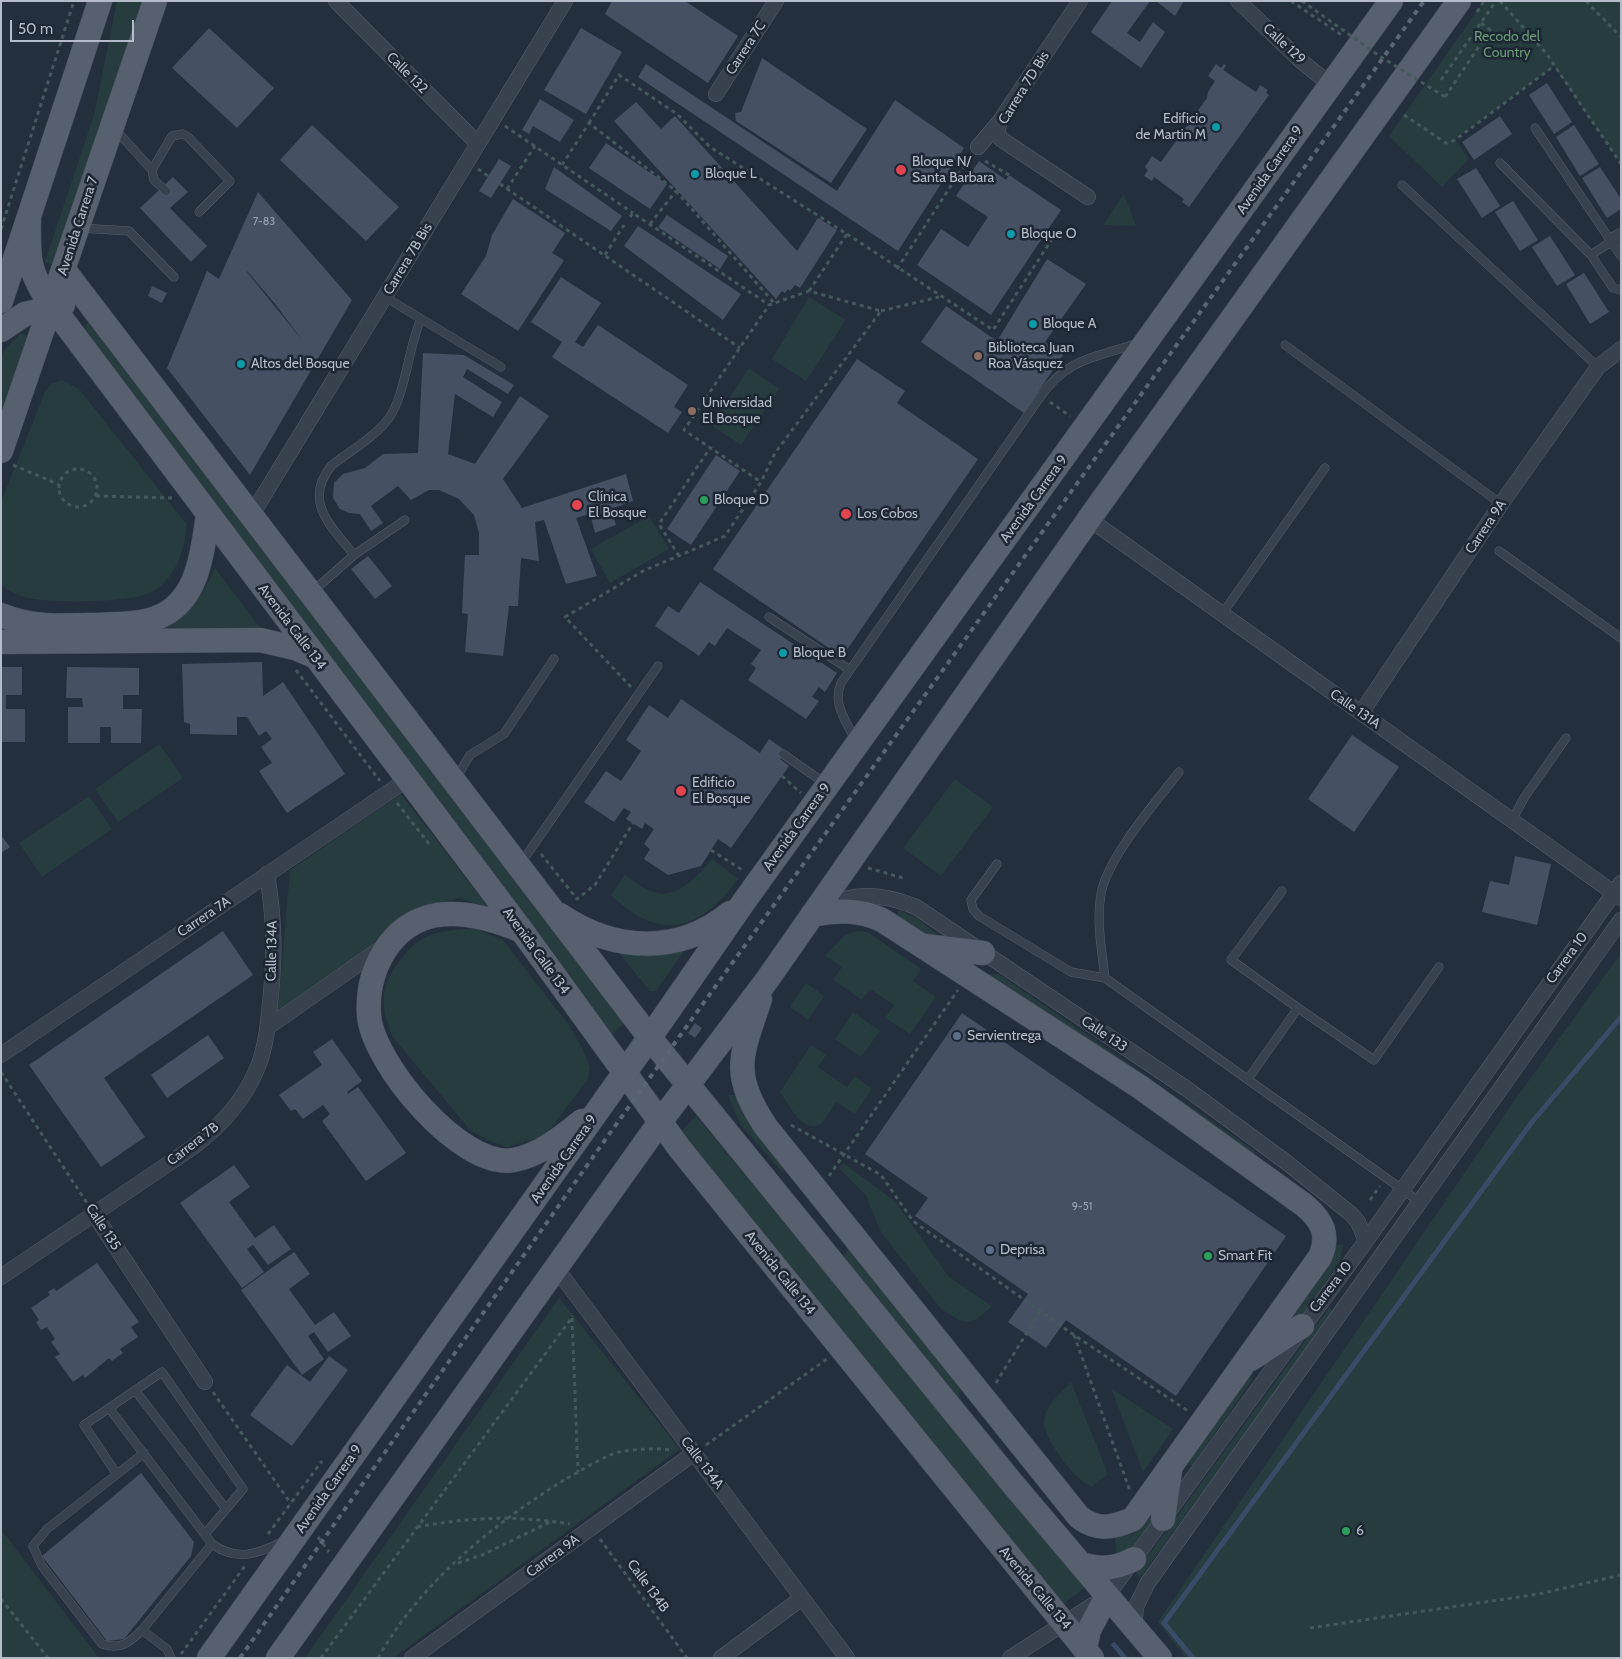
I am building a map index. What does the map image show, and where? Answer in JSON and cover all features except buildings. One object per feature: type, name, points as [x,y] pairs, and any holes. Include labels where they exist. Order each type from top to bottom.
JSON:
[{"type":"main road","points":[[1,301],[100,1]]},
{"type":"main road","name":"Avenida Carrera 7","points":[[6,458],[52,306],[155,1]]},
{"type":"main road","name":"Avenida Carrera 9","points":[[209,1658],[650,1038],[743,903],[1391,1]]},
{"type":"main road","points":[[278,1658],[660,1122],[767,980],[1089,519],[1459,1]]},
{"type":"main road","name":"Avenida Calle 134","points":[[29,218],[30,268],[38,286],[314,656],[398,786],[522,931],[660,1122],[1088,1653]]},
{"type":"main road","points":[[64,270],[650,1038],[1012,1483],[1160,1658]]},
{"type":"main road","points":[[1,330],[26,314],[52,306],[90,304]]},
{"type":"main road","points":[[1,615],[17,622],[64,626],[133,623],[163,615],[173,608],[190,588],[202,554],[208,514]]},
{"type":"main road","points":[[1,642],[260,640],[295,648],[314,656]]},
{"type":"main road","points":[[552,909],[584,929],[613,940],[638,945],[664,943],[689,937],[713,927],[743,903]]},
{"type":"main road","points":[[767,980],[743,1048],[741,1062],[744,1087],[749,1100],[766,1127],[1064,1501],[1086,1523],[1105,1528],[1119,1526],[1132,1518],[1320,1257],[1326,1232],[1321,1222],[1304,1205],[1174,1110],[871,914],[831,911],[812,915]]},
{"type":"main road","points":[[522,931],[479,917],[437,916],[422,920],[391,942],[375,966],[370,985],[369,1016],[377,1045],[408,1090],[444,1131],[470,1151],[498,1160],[513,1160],[545,1148],[603,1104]]},
{"type":"main road","points":[[921,945],[984,954]]},
{"type":"main road","points":[[776,1192],[851,1234]]},
{"type":"main road","points":[[1239,1368],[1302,1326]]},
{"type":"main road","points":[[966,1378],[1012,1483]]},
{"type":"main road","points":[[1163,1519],[1171,1464]]},
{"type":"main road","points":[[1064,1501],[1081,1564]]},
{"type":"main road","points":[[1081,1564],[1106,1568],[1120,1566],[1134,1559]]},
{"type":"main road","points":[[1088,1653],[1093,1621],[1107,1596]]},
{"type":"street","name":"Calle 132","points":[[336,1],[478,144]]},
{"type":"street","name":"Carrera 7C","points":[[716,94],[776,1]]},
{"type":"street","name":"Carrera 7D Bis","points":[[1080,1],[1000,121],[997,131],[1001,139],[1088,197]]},
{"type":"street","name":"Calle 129","points":[[1238,1],[1301,61],[1331,85]]},
{"type":"street","name":"Carrera 7B Bis","points":[[251,516],[494,119],[562,2]]},
{"type":"street","points":[[977,152],[1000,121]]},
{"type":"street","name":"Carrera 9A","points":[[1361,714],[1502,504],[1598,367],[1621,349]]},
{"type":"street","name":"Calle 131A","points":[[1089,519],[1361,714],[1512,820],[1618,891]]},
{"type":"street","name":"Carrera 7A","points":[[1,1056],[398,786]]},
{"type":"street","name":"Calle 134A","points":[[267,874],[275,944],[268,1027]]},
{"type":"street","name":"Carrera 10","points":[[1010,1658],[1063,1622],[1107,1596],[1618,891]]},
{"type":"street","name":"Calle 133","points":[[812,915],[831,904],[853,897],[885,896],[916,906],[984,954],[1187,1089],[1286,1162],[1348,1211],[1358,1222],[1366,1241]]},
{"type":"street","name":"Carrera 10","points":[[1134,1628],[1136,1607],[1147,1584],[1621,920]]},
{"type":"street","points":[[268,1027],[391,942]]},
{"type":"street","name":"Carrera 7B","points":[[1,1276],[213,1131],[237,1105],[259,1065],[268,1027]]},
{"type":"street","name":"Calle 135","points":[[94,1214],[205,1382]]},
{"type":"street","name":"Calle 134A","points":[[556,1268],[848,1658]]},
{"type":"street","name":"Carrera 9A","points":[[412,1658],[694,1453]]},
{"type":"street","points":[[721,1658],[802,1598]]},
{"type":"lane","points":[[112,126],[152,170],[154,180],[166,191]]},
{"type":"lane","points":[[1535,128],[1617,238],[1621,256]]},
{"type":"lane","points":[[152,170],[172,136],[182,134],[188,137],[230,181],[200,212]]},
{"type":"lane","points":[[1500,163],[1591,255],[1613,288],[1621,290]]},
{"type":"lane","points":[[1402,186],[1598,367]]},
{"type":"lane","points":[[78,228],[129,231],[174,277]]},
{"type":"lane","points":[[1591,255],[1617,238]]},
{"type":"lane","points":[[385,297],[501,367]]},
{"type":"lane","points":[[354,555],[324,517],[320,506],[319,490],[326,473],[332,466],[383,425],[391,414],[415,332],[421,318]]},
{"type":"lane","points":[[857,744],[837,702],[837,694],[850,670],[1041,396],[1052,381],[1068,367],[1149,339]]},
{"type":"lane","points":[[1285,345],[1502,504]]},
{"type":"lane","points":[[1222,614],[1325,468]]},
{"type":"lane","points":[[311,594],[354,555],[405,520]]},
{"type":"lane","points":[[1499,551],[1621,638]]},
{"type":"lane","points":[[769,616],[850,670]]},
{"type":"lane","points":[[454,782],[470,755],[504,734],[554,659]]},
{"type":"lane","points":[[519,866],[658,666]]},
{"type":"lane","points":[[1512,820],[1524,798],[1566,738]]},
{"type":"lane","points":[[783,754],[828,785]]},
{"type":"lane","points":[[1105,978],[1100,934],[1101,894],[1113,862],[1179,772]]},
{"type":"lane","points":[[998,864],[971,900],[973,909],[979,916],[1071,972],[1105,978],[1420,1202]]},
{"type":"lane","points":[[1282,891],[1231,960],[1374,1060],[1439,967]]},
{"type":"lane","points":[[1248,1080],[1298,1008]]},
{"type":"lane","points":[[116,1473],[84,1425],[162,1372],[243,1488],[205,1534]]},
{"type":"lane","points":[[135,1390],[226,1509]]},
{"type":"lane","points":[[109,1408],[212,1544],[221,1551],[235,1556],[264,1551],[302,1527]]},
{"type":"lane","points":[[144,1453],[116,1473],[47,1529],[33,1546],[42,1566],[102,1644],[113,1647],[122,1646],[130,1643],[142,1630],[212,1544]]},
{"type":"lane","points":[[142,1630],[167,1650],[171,1658]]},
{"type":"path","points":[[1,229],[74,1]]},
{"type":"path","points":[[1291,1],[1346,38]]},
{"type":"path","points":[[1302,1],[1378,55],[1445,97],[1490,30],[1481,23]]},
{"type":"path","points":[[1442,80],[1496,1]]},
{"type":"path","points":[[1500,1],[1546,53],[1621,164]]},
{"type":"path","points":[[1586,1],[1621,37]]},
{"type":"path","points":[[1404,115],[1446,143],[1455,140],[1554,66]]},
{"type":"path","points":[[562,165],[619,75],[677,114],[710,147],[847,234],[939,297],[992,330],[1054,236]]},
{"type":"path","points":[[494,119],[769,305]]},
{"type":"path","points":[[589,123],[676,190],[774,303]]},
{"type":"path","points":[[507,189],[535,146]]},
{"type":"path","points":[[897,269],[977,152],[1010,175]]},
{"type":"path","points":[[500,184],[740,348]]},
{"type":"path","points":[[650,224],[676,190]]},
{"type":"path","points":[[630,217],[633,213]]},
{"type":"path","points":[[605,255],[624,225]]},
{"type":"path","points":[[809,291],[847,234]]},
{"type":"path","points":[[761,482],[684,430],[769,305],[809,291],[881,311],[939,297]]},
{"type":"path","points":[[639,694],[565,617],[643,571],[725,536],[761,482],[775,453],[881,311]]},
{"type":"path","points":[[1041,396],[1072,418]]},
{"type":"path","points":[[679,556],[659,524],[710,448]]},
{"type":"path","points":[[6,458],[58,484]]},
{"type":"path","points":[[77,469],[83,470],[93,477],[96,483],[96,496],[88,505],[82,508],[69,506],[60,497],[58,484],[65,473],[77,469]]},
{"type":"path","points":[[96,496],[173,498]]},
{"type":"path","points":[[291,664],[398,786],[435,851]]},
{"type":"path","points":[[782,776],[803,795]]},
{"type":"path","points":[[546,846],[541,854],[578,899],[595,885],[633,823]]},
{"type":"path","points":[[711,850],[749,874]]},
{"type":"path","points":[[826,1180],[967,976]]},
{"type":"path","name":"Calle 135","points":[[1,1072],[94,1214]]},
{"type":"path","points":[[788,1124],[881,1175],[912,1222],[1191,1414]]},
{"type":"path","points":[[321,1658],[582,1303]]},
{"type":"path","points":[[994,1385],[1040,1311]]},
{"type":"path","points":[[572,1317],[578,1472]]},
{"type":"path","points":[[1074,1335],[1132,1499]]},
{"type":"path","points":[[378,1658],[388,1640],[432,1585],[506,1518],[578,1472],[618,1452],[666,1449],[694,1453],[842,1349]]},
{"type":"path","points":[[205,1382],[290,1504],[302,1527],[321,1543],[343,1566]]},
{"type":"path","points":[[417,1527],[464,1519],[506,1518],[551,1521],[592,1528]]},
{"type":"path","points":[[455,1564],[482,1555],[551,1521]]},
{"type":"path","name":"Calle 134B","points":[[592,1528],[687,1658]]},
{"type":"path","points":[[1310,1628],[1539,1594],[1621,1575]]},
{"type":"path","points":[[1,1599],[48,1658]]},
{"type":"green space","points":[[117,1],[147,1],[54,265],[45,262],[94,115]]},
{"type":"green space","name":"Recodo del Country","points":[[1484,1],[1621,1],[1621,164],[1554,66],[1455,139],[1469,159],[1442,187],[1389,136]]},
{"type":"green space","points":[[1124,194],[1136,226],[1103,225]]},
{"type":"green space","points":[[809,297],[846,320],[806,381],[772,359]]},
{"type":"green space","points":[[90,319],[625,1022],[611,1035],[83,332]]},
{"type":"green space","points":[[20,334],[32,335],[1,423],[1,359],[5,349]]},
{"type":"green space","points":[[749,368],[779,389],[741,445],[711,425]]},
{"type":"green space","points":[[62,380],[79,389],[187,525],[184,544],[174,570],[162,585],[154,591],[144,595],[111,600],[51,601],[15,594],[1,584],[1,502],[45,392],[51,384]]},
{"type":"green space","points":[[649,516],[669,549],[610,583],[591,549]]},
{"type":"green space","points":[[215,568],[264,633],[153,629],[175,618],[191,606],[204,590]]},
{"type":"green space","points":[[159,744],[183,778],[118,822],[95,789]]},
{"type":"green space","points":[[955,779],[993,807],[941,876],[903,848]]},
{"type":"green space","points":[[401,794],[489,908],[459,898],[434,903],[278,1010],[290,870]]},
{"type":"green space","points":[[89,796],[112,829],[42,877],[19,843]]},
{"type":"green space","points":[[712,859],[738,879],[709,910],[694,919],[679,924],[663,924],[646,920],[629,910],[611,895],[625,874],[638,885],[650,891],[672,892],[691,881]]},
{"type":"green space","points":[[899,910],[918,919],[941,937],[914,932],[896,919]]},
{"type":"green space","points":[[474,928],[503,940],[568,1024],[581,1046],[590,1067],[588,1079],[545,1136],[507,1147],[487,1140],[470,1130],[393,1037],[385,1016],[384,996],[389,978],[401,959],[415,944],[436,933]]},
{"type":"green space","points":[[856,931],[868,932],[921,969],[913,981],[936,997],[910,1034],[885,1018],[894,1005],[870,989],[862,1000],[833,980],[842,967],[825,956],[844,936]]},
{"type":"green space","points":[[686,948],[656,991],[650,991],[619,953],[646,955]]},
{"type":"green space","points":[[1621,953],[1621,1658],[1186,1658],[1158,1622],[1509,1108]]},
{"type":"green space","points":[[984,974],[999,974],[1255,1151],[1251,1159]]},
{"type":"green space","points":[[806,983],[824,996],[808,1020],[790,1007]]},
{"type":"green space","points":[[853,1012],[880,1031],[861,1057],[835,1039]]},
{"type":"green space","points":[[811,1045],[826,1055],[818,1067],[847,1087],[855,1076],[872,1089],[855,1114],[836,1102],[823,1122],[816,1126],[810,1126],[798,1118],[792,1111],[780,1092]]},
{"type":"green space","points":[[728,1095],[736,1095],[748,1121],[787,1167],[782,1172],[740,1124]]},
{"type":"green space","points":[[696,1116],[1085,1587],[1060,1607],[678,1135]]},
{"type":"green space","points":[[843,1163],[895,1201],[949,1277],[992,1306],[977,1319],[969,1322],[959,1320],[941,1309],[881,1232],[865,1194],[839,1168]]},
{"type":"green space","points":[[852,1244],[960,1380],[959,1399],[843,1256]]},
{"type":"green space","points":[[1343,1244],[1340,1261],[1299,1320],[1279,1328],[1334,1245]]},
{"type":"green space","points":[[559,1298],[680,1449],[393,1658],[305,1658]]},
{"type":"green space","points":[[1330,1307],[1333,1313],[1140,1578],[1136,1572]]},
{"type":"green space","points":[[1250,1377],[1253,1379],[1192,1466],[1186,1462],[1241,1383]]},
{"type":"green space","points":[[1071,1382],[1108,1474],[1093,1486],[1086,1484],[1070,1469],[1048,1437],[1045,1427],[1045,1414],[1055,1399]]},
{"type":"green space","points":[[1111,1388],[1173,1429],[1143,1472]]},
{"type":"green space","points":[[1149,1516],[1154,1521],[1128,1552],[1116,1560],[1115,1537],[1133,1534]]},
{"type":"green space","points":[[1,1530],[10,1541],[99,1658],[1,1658]]},
{"type":"waterway","points":[[1193,1658],[1164,1623],[1532,1122],[1621,1017]]},
{"type":"waterway","points":[[1114,1645],[1125,1658]]},
{"type":"railway","points":[[240,1658],[605,1140],[1424,1]]},
{"type":"place","name":"Edificio de Martin M","points":[[1216,127]]},
{"type":"place","name":"Bloque N/ Santa Barbara","points":[[901,170]]},
{"type":"place","name":"Bloque L","points":[[695,174]]},
{"type":"place","name":"Bloque O","points":[[1011,234]]},
{"type":"place","name":"Bloque A","points":[[1033,324]]},
{"type":"place","name":"Biblioteca Juan Roa Vásquez","points":[[978,356]]},
{"type":"place","name":"Altos del Bosque","points":[[241,364]]},
{"type":"place","name":"Universidad El Bosque","points":[[692,411]]},
{"type":"place","name":"Bloque D","points":[[704,500]]},
{"type":"place","name":"Clínica El Bosque","points":[[577,505]]},
{"type":"place","name":"Los Cobos","points":[[846,514]]},
{"type":"place","name":"Bloque B","points":[[783,653]]},
{"type":"place","name":"Edificio El Bosque","points":[[681,791]]},
{"type":"place","name":"Servientrega","points":[[957,1036]]},
{"type":"place","name":"Deprisa","points":[[990,1250]]},
{"type":"place","name":"Smart Fit","points":[[1208,1256]]},
{"type":"place","name":"6","points":[[1346,1531]]}]
